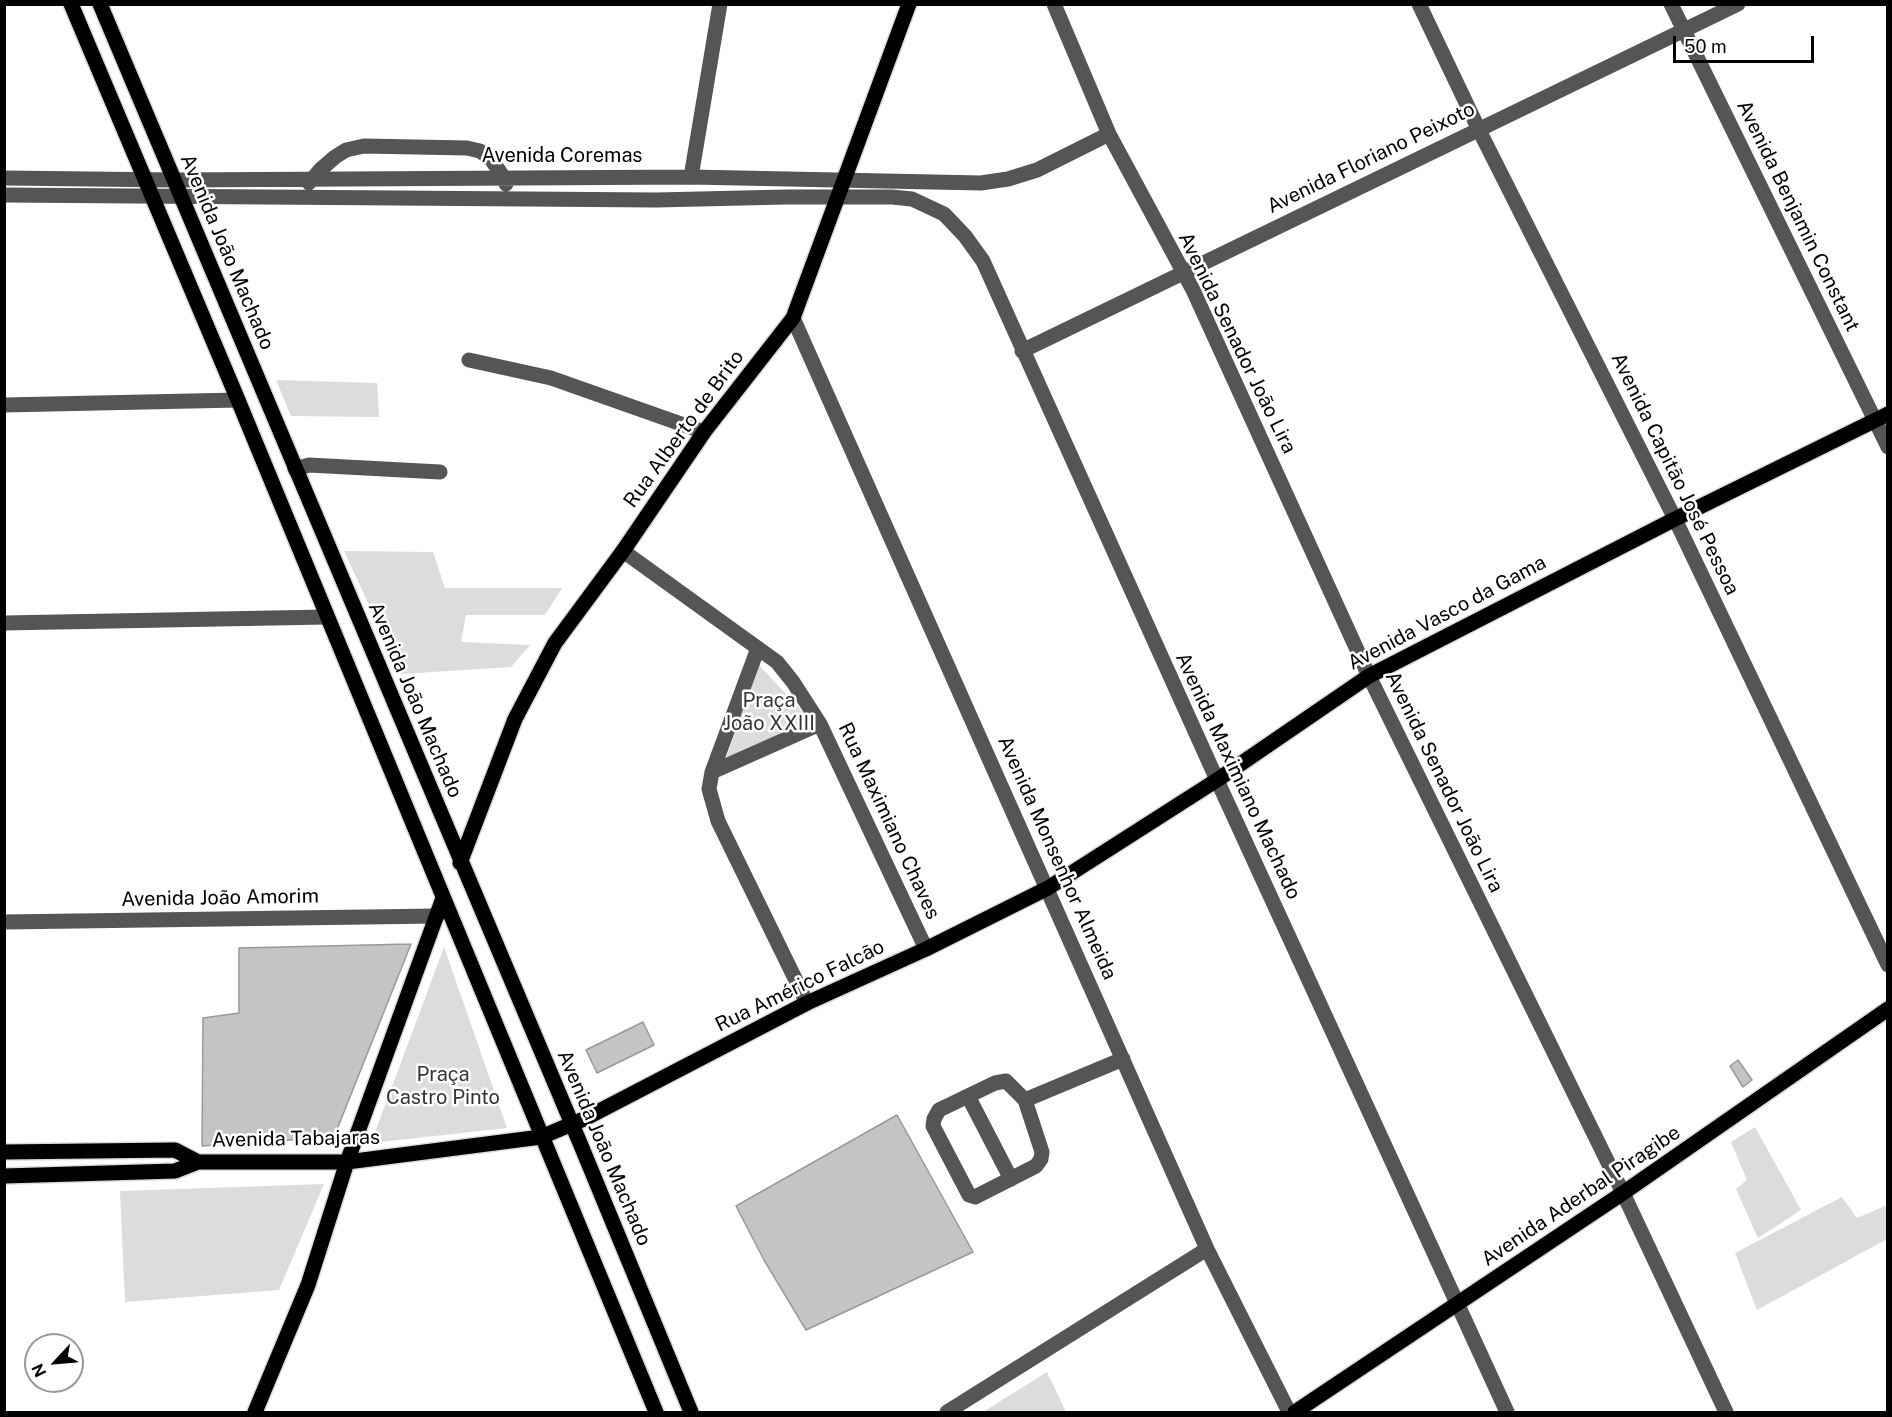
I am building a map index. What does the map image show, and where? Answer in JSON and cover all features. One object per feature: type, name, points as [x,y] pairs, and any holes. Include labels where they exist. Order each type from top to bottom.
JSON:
[{"type":"main road","points":[[71,4],[238,400],[656,1413]]},
{"type":"main road","name":"Avenida João Machado","points":[[100,4],[691,1413]]},
{"type":"main road","name":"Rua Alberto de Brito","points":[[460,863],[515,719],[555,643],[704,432],[793,318],[909,4]]},
{"type":"main road","name":"Avenida Vasco da Gama","points":[[1048,888],[1217,780],[1369,676],[1675,519],[1881,417]]},
{"type":"main road","name":"Rua Américo Falcão","points":[[571,1124],[807,1003],[926,949],[1048,888]]},
{"type":"main road","points":[[255,1413],[308,1285],[347,1162],[443,898]]},
{"type":"main road","name":"Avenida Aderbal Piragibe","points":[[1295,1413],[1623,1193],[1887,1010]]},
{"type":"main road","name":"Avenida Tabajaras","points":[[4,1176],[175,1172],[198,1162],[347,1162],[541,1137],[571,1124]]},
{"type":"main road","name":"Avenida Tabajaras","points":[[4,1152],[175,1150],[198,1162]]},
{"type":"street","points":[[691,177],[720,4]]},
{"type":"street","name":"Avenida Senador João Lira","points":[[1054,4],[1109,134],[1193,290],[1369,676],[1623,1193],[1726,1413]]},
{"type":"street","name":"Avenida Capitão José Pessoa","points":[[1419,4],[1479,130],[1675,519],[1887,965]]},
{"type":"street","name":"Avenida Benjamin Constant","points":[[1671,4],[1881,417],[1887,447]]},
{"type":"street","name":"Avenida Floriano Peixoto","points":[[1022,351],[1738,4]]},
{"type":"street","name":"Avenida Coremas","points":[[4,178],[174,180],[691,177],[981,183],[1008,179],[1037,170],[1109,134]]},
{"type":"street","points":[[300,197],[312,178],[335,157],[346,150],[363,146],[480,151],[491,159],[504,178],[510,199]]},
{"type":"street","points":[[4,195],[656,201],[718,197],[836,197]]},
{"type":"street","name":"Avenida Maximiano Machado","points":[[836,197],[912,199],[944,214],[956,225],[983,261],[1217,780],[1507,1413]]},
{"type":"street","name":"Avenida Monsenhor Almeida","points":[[793,318],[1207,1248],[1289,1413]]},
{"type":"street","points":[[469,360],[550,378],[704,432]]},
{"type":"street","points":[[4,405],[238,400]]},
{"type":"street","points":[[295,469],[309,465],[441,472]]},
{"type":"street","name":"Rua Maximiano Chaves","points":[[622,551],[777,662],[820,724],[926,949]]},
{"type":"street","points":[[4,623],[326,617]]},
{"type":"street","points":[[758,648],[712,772],[709,789],[718,821],[807,1003]]},
{"type":"street","points":[[712,772],[820,724]]},
{"type":"street","name":"Avenida João Amorim","points":[[4,922],[437,916]]},
{"type":"street","points":[[1024,1100],[1123,1059]]},
{"type":"street","points":[[1006,1081],[1024,1100],[1042,1152],[1041,1159],[1036,1166],[975,1197],[969,1195],[933,1126],[939,1110],[995,1083],[1006,1081]]},
{"type":"street","points":[[968,1096],[1011,1179]]},
{"type":"street","points":[[947,1413],[1207,1248]]},
{"type":"green space","points":[[276,380],[377,383],[379,417],[291,416]]},
{"type":"green space","points":[[344,551],[433,552],[445,588],[562,588],[545,615],[466,615],[461,642],[530,645],[511,667],[401,674]]},
{"type":"green space","name":"Praça João XXIII","points":[[759,665],[812,722],[726,758]]},
{"type":"green space","name":"Praça Castro Pinto","points":[[444,947],[507,1128],[371,1143]]},
{"type":"green space","points":[[1755,1127],[1801,1210],[1758,1238],[1736,1189],[1747,1180],[1731,1142]]},
{"type":"green space","points":[[324,1184],[279,1290],[125,1302],[120,1191]]},
{"type":"green space","points":[[1842,1197],[1857,1218],[1887,1205],[1887,1239],[1757,1310],[1735,1253]]},
{"type":"green space","points":[[1047,1372],[1066,1412],[983,1412]]},
{"type":"building","points":[[411,944],[334,1137],[202,1146],[203,1018],[239,1013],[239,948]]},
{"type":"building","points":[[643,1022],[654,1045],[597,1073],[586,1050]]},
{"type":"building","points":[[1738,1060],[1752,1080],[1743,1087],[1730,1066]]},
{"type":"building","points":[[897,1115],[973,1252],[806,1330],[764,1260],[736,1206]]}]
